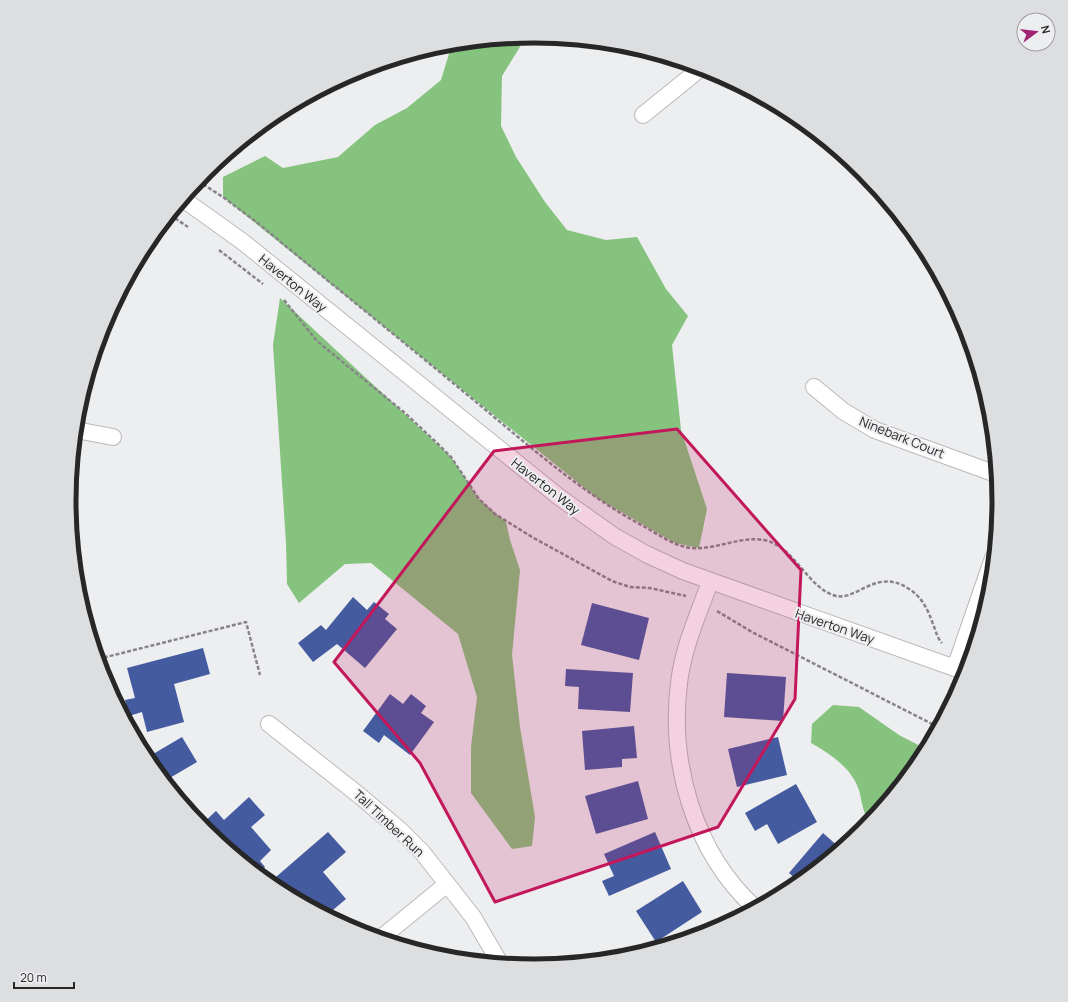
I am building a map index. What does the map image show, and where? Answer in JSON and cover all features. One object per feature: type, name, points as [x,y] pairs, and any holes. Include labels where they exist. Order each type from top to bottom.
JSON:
[{"type":"street","points":[[643,115],[695,73]]},
{"type":"street","name":"Haverton Way","points":[[188,202],[243,242],[588,519],[646,554],[710,582],[960,669]]},
{"type":"street","name":"Ninebark Court","points":[[814,387],[843,411],[875,430],[991,472]]},
{"type":"street","points":[[82,431],[113,437]]},
{"type":"street","points":[[710,582],[688,639],[678,690],[676,719],[687,797],[704,841],[725,875],[752,904]]},
{"type":"street","points":[[961,666],[961,650],[984,584]]},
{"type":"street","name":"Tall Timber Run","points":[[269,724],[360,796],[400,830],[422,852],[472,917],[496,957]]},
{"type":"street","points":[[385,934],[447,884]]},
{"type":"path","points":[[203,185],[259,224],[585,490],[609,506],[674,543],[691,548],[752,540],[769,542],[793,559],[822,589],[835,596],[848,594],[882,581],[899,584],[916,594],[923,602],[940,642],[961,650]]},
{"type":"path","points":[[174,218],[189,228]]},
{"type":"path","points":[[214,246],[269,288]]},
{"type":"path","points":[[280,298],[288,304],[300,322],[317,341],[405,413],[438,444],[451,457],[480,499],[506,522],[612,581],[630,587],[650,588],[685,596],[702,604],[752,632],[934,725]]},
{"type":"path","points":[[104,658],[246,622],[260,675]]},
{"type":"highlighted area","points":[[677,429],[801,570],[795,699],[718,827],[495,902],[420,763],[334,662],[494,451]]},
{"type":"green space","points":[[522,43],[502,76],[501,126],[516,157],[545,202],[567,230],[606,240],[637,237],[666,289],[688,316],[672,345],[681,430],[707,509],[699,548],[675,543],[597,498],[223,197],[223,177],[265,156],[283,168],[338,157],[375,125],[407,108],[441,80],[450,51],[474,47]]},
{"type":"green space","points":[[280,298],[451,457],[479,499],[506,522],[520,570],[512,655],[520,727],[535,817],[532,846],[512,849],[471,793],[471,747],[477,697],[458,634],[371,563],[345,564],[299,603],[287,584],[286,543],[273,345]]},
{"type":"green space","points":[[833,705],[859,707],[899,735],[921,746],[897,780],[866,816],[859,790],[851,774],[839,762],[811,743],[812,724]]},
{"type":"building","points":[[353,597],[367,610],[374,602],[389,614],[385,619],[397,629],[365,668],[337,644],[313,662],[298,643],[321,625],[326,630]]},
{"type":"building","points":[[592,603],[649,618],[639,660],[581,645]]},
{"type":"building","points":[[203,648],[210,674],[174,684],[184,722],[147,732],[142,712],[129,716],[129,714],[125,700],[135,698],[127,668]]},
{"type":"building","points":[[566,669],[633,673],[630,712],[578,709],[579,687],[565,686]]},
{"type":"building","points":[[727,673],[786,677],[783,721],[724,717]]},
{"type":"building","points":[[390,694],[403,704],[411,694],[426,706],[421,713],[434,722],[410,755],[384,735],[379,743],[363,731]]},
{"type":"building","points":[[634,726],[637,758],[622,759],[622,767],[585,770],[582,731]]},
{"type":"building","points":[[182,737],[197,762],[170,778],[153,754]]},
{"type":"building","points":[[778,737],[787,775],[737,787],[728,749]]},
{"type":"building","points":[[638,781],[648,819],[596,834],[585,796]]},
{"type":"building","points":[[796,784],[817,822],[778,844],[767,824],[755,831],[745,813]]},
{"type":"building","points":[[249,797],[265,815],[251,827],[271,850],[260,861],[265,867],[262,869],[232,845],[206,820],[216,811],[224,820]]},
{"type":"building","points":[[328,832],[346,852],[323,872],[346,899],[331,912],[305,898],[275,878]]},
{"type":"building","points":[[655,832],[671,869],[609,896],[602,881],[614,876],[604,854]]},
{"type":"building","points":[[823,833],[836,845],[794,878],[789,873]]},
{"type":"building","points":[[683,881],[702,912],[656,942],[636,911]]}]
